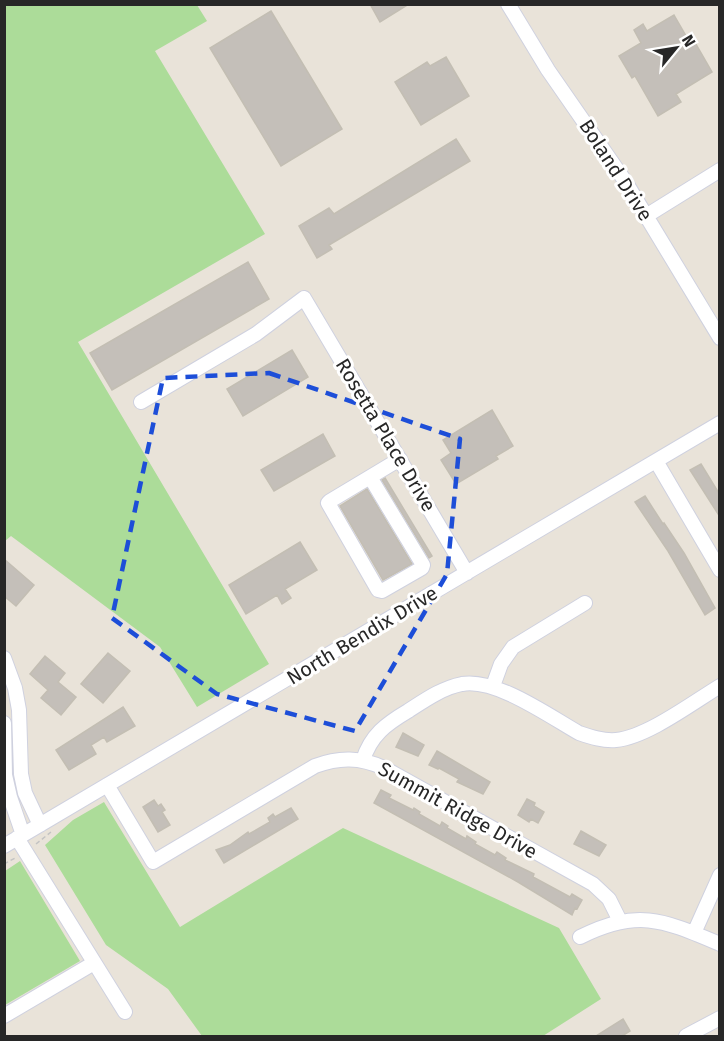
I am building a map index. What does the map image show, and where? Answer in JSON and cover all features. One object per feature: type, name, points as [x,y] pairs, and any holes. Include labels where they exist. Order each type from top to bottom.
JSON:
[{"type":"street","name":"Boland Drive","points":[[509,5],[548,70],[609,157],[720,338]]},
{"type":"street","points":[[646,216],[720,170]]},
{"type":"street","name":"Rosetta Place Drive","points":[[141,402],[256,334],[304,298],[467,573]]},
{"type":"street","name":"North Bendix Drive","points":[[4,846],[720,423]]},
{"type":"street","points":[[370,477],[423,565],[422,568],[382,591],[378,590],[328,503],[370,477],[400,459]]},
{"type":"street","points":[[656,461],[720,570]]},
{"type":"street","points":[[493,686],[504,658],[513,647],[585,603]]},
{"type":"street","points":[[4,658],[15,687],[19,710],[21,774],[25,793],[40,825]]},
{"type":"street","points":[[363,760],[369,743],[379,730],[435,694],[462,684],[493,686],[579,733],[614,740],[630,737],[649,729],[720,686]]},
{"type":"street","points":[[20,734],[5,729],[5,776],[20,837],[125,1012]]},
{"type":"street","name":"Summit Ridge Drive","points":[[107,785],[153,862],[315,766],[339,760],[363,760],[384,768],[593,884],[609,898],[620,921]]},
{"type":"street","points":[[694,933],[720,875]]},
{"type":"street","points":[[580,937],[620,921],[650,920],[665,922],[720,944]]},
{"type":"street","points":[[4,1016],[94,963]]},
{"type":"street","points":[[686,1036],[720,1017]]},
{"type":"path","points":[[4,864],[16,857]]},
{"type":"highlighted area","points":[[269,373],[460,439],[447,574],[355,731],[217,694],[112,618],[163,378]]},
{"type":"green space","points":[[5,4],[197,5],[207,21],[155,51],[265,234],[78,342],[269,664],[197,707],[160,647],[11,536],[5,541]]},
{"type":"green space","points":[[104,802],[180,927],[343,828],[559,928],[601,999],[543,1036],[202,1036],[168,989],[106,945],[45,845],[73,820]]},
{"type":"green space","points":[[20,861],[80,961],[5,1005],[5,871]]},
{"type":"building","points":[[370,4],[409,4],[380,22]]},
{"type":"building","points":[[271,11],[342,129],[281,166],[210,48]]},
{"type":"building","points":[[674,15],[689,41],[693,39],[712,72],[676,94],[681,102],[658,116],[635,76],[632,78],[619,56],[641,43],[634,30],[643,24],[647,31]]},
{"type":"building","points":[[446,57],[469,96],[421,125],[395,82],[427,62],[430,66]]},
{"type":"building","points":[[456,139],[470,161],[329,245],[332,249],[317,258],[299,226],[329,208],[334,214]]},
{"type":"building","points":[[248,262],[269,299],[112,390],[90,353]]},
{"type":"building","points":[[292,350],[308,377],[243,416],[227,389]]},
{"type":"building","points":[[492,410],[513,446],[496,456],[498,459],[456,484],[441,460],[451,453],[443,440]]},
{"type":"building","points":[[323,434],[335,456],[274,491],[261,470]]},
{"type":"building","points":[[701,464],[720,495],[720,517],[690,470]]},
{"type":"building","points":[[385,478],[432,556],[429,558],[382,480]]},
{"type":"building","points":[[367,489],[412,564],[383,580],[340,506]]},
{"type":"building","points":[[645,496],[684,553],[715,608],[705,615],[668,551],[635,502]]},
{"type":"building","points":[[300,542],[317,570],[285,589],[291,598],[282,604],[277,595],[246,614],[229,585]]},
{"type":"building","points":[[4,559],[34,585],[16,606],[4,596]]},
{"type":"building","points":[[108,653],[130,671],[103,703],[81,684]]},
{"type":"building","points":[[45,656],[65,673],[58,682],[76,697],[61,715],[41,698],[48,690],[30,674]]},
{"type":"building","points":[[123,707],[135,726],[107,742],[104,737],[91,745],[96,754],[69,770],[56,750]]},
{"type":"building","points":[[403,733],[424,745],[418,756],[396,747]]},
{"type":"building","points":[[437,751],[490,782],[483,794],[457,782],[459,779],[439,768],[429,765]]},
{"type":"building","points":[[381,790],[391,795],[389,798],[413,810],[414,808],[420,812],[419,814],[440,826],[442,822],[448,826],[447,828],[466,839],[467,836],[476,842],[475,844],[495,855],[497,852],[506,858],[505,860],[534,874],[533,877],[570,897],[572,894],[582,900],[577,909],[575,908],[572,915],[518,882],[374,803]]},
{"type":"building","points":[[527,799],[544,812],[538,823],[531,819],[529,822],[518,815]]},
{"type":"building","points":[[154,800],[165,810],[162,812],[170,825],[158,832],[143,807]]},
{"type":"building","points":[[291,808],[298,819],[224,863],[216,850],[230,845],[248,832],[249,834],[270,822],[268,818],[273,814],[275,817]]},
{"type":"building","points":[[581,831],[606,845],[599,856],[574,844]]},
{"type":"building","points":[[623,1019],[630,1031],[622,1036],[596,1036]]}]
